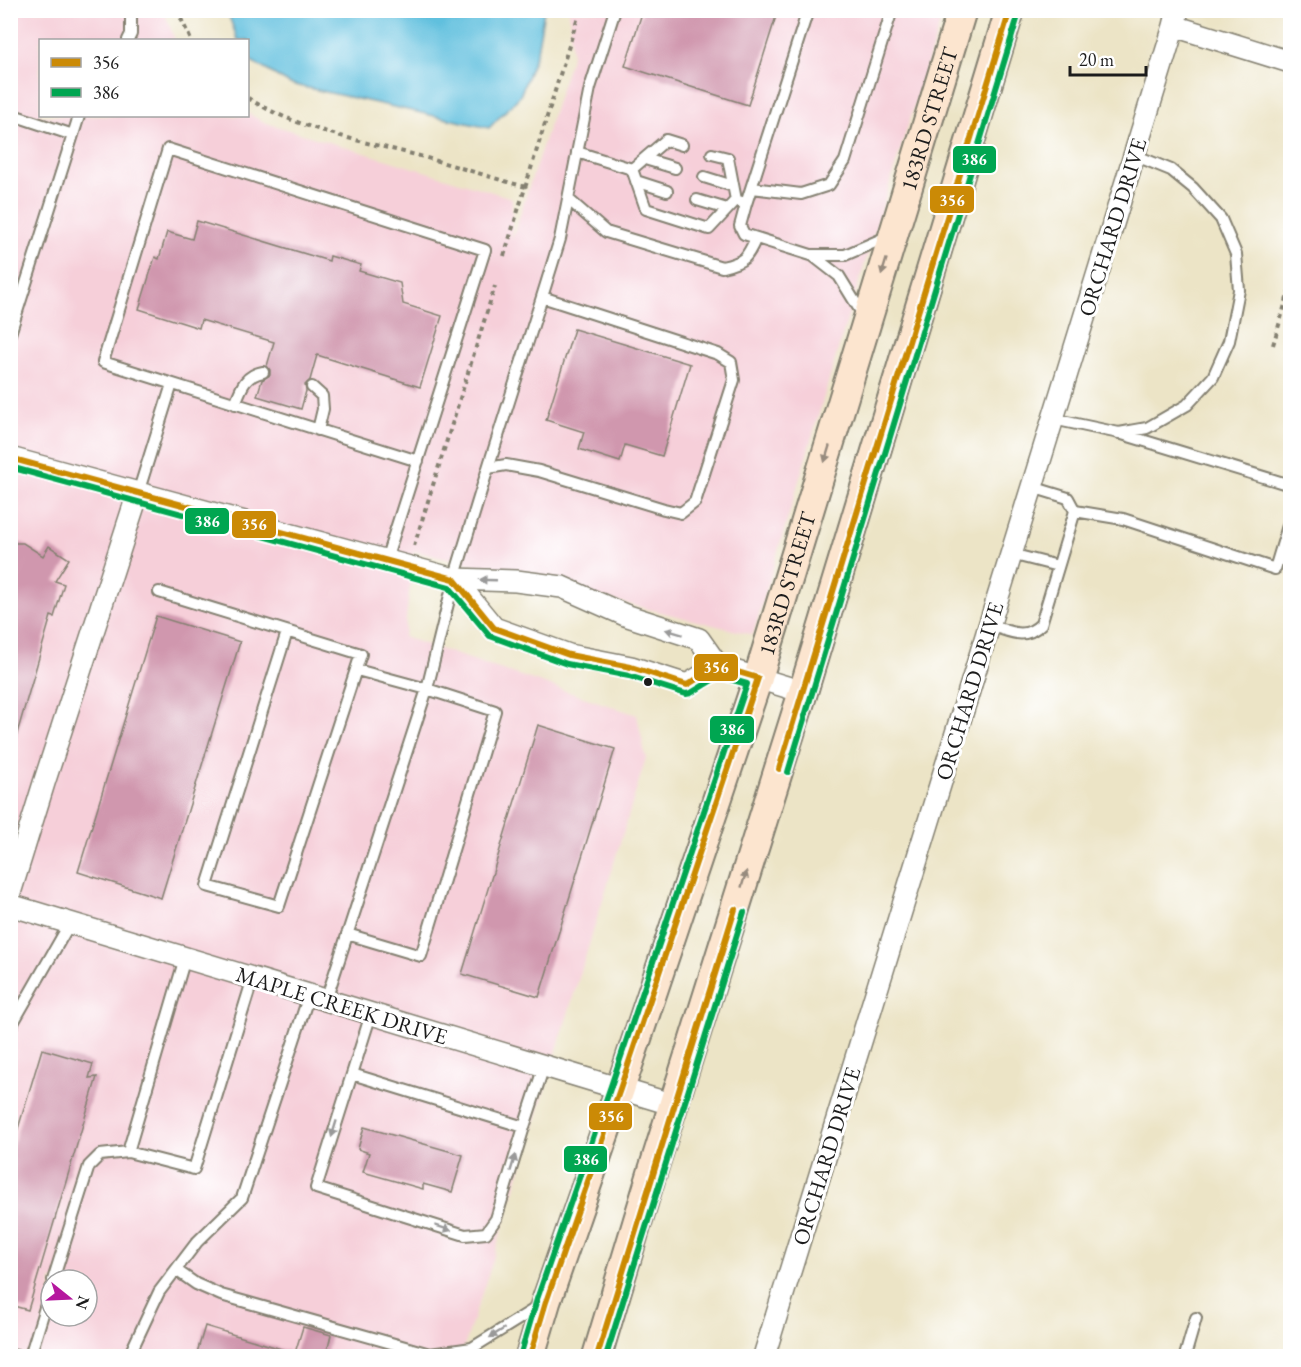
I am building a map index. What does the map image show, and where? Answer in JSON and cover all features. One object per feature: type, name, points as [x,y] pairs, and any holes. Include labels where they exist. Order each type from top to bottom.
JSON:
[{"type":"street","name":"183RD STREET","points":[[530,1356],[546,1302],[758,678],[962,10]]},
{"type":"street","name":"183RD STREET","points":[[597,1356],[803,692],[1010,10]]},
{"type":"street","points":[[1176,18],[1290,62]]},
{"type":"street","name":"ORCHARD DRIVE","points":[[764,1356],[1176,18]]},
{"type":"street","points":[[10,458],[454,579],[516,581],[561,586],[625,615],[699,639],[718,666],[803,692]]},
{"type":"street","points":[[10,892],[22,842],[138,493]]},
{"type":"street","points":[[454,579],[494,628],[569,655],[631,667],[687,685],[718,666]]},
{"type":"street","name":"MAPLE CREEK DRIVE","points":[[10,905],[674,1105]]},
{"type":"lane","points":[[128,39],[131,34],[131,10]]},
{"type":"lane","points":[[129,1356],[159,1292],[197,1242],[242,1198],[318,998],[347,934],[427,689],[454,579],[560,239],[590,88],[615,10]]},
{"type":"lane","points":[[632,169],[646,209],[709,230],[727,210],[741,202],[752,188],[808,10]]},
{"type":"lane","points":[[752,188],[801,194],[829,185],[844,161],[892,10]]},
{"type":"lane","points":[[10,114],[73,135]]},
{"type":"lane","points":[[10,334],[79,117]]},
{"type":"lane","points":[[632,169],[666,140],[682,145]]},
{"type":"lane","points":[[386,560],[418,461],[485,250],[168,150],[103,362],[418,461]]},
{"type":"lane","points":[[578,152],[632,169]]},
{"type":"lane","points":[[712,154],[728,158],[733,186],[741,202],[740,226],[744,234],[811,255],[845,255],[894,233]]},
{"type":"lane","points":[[1119,433],[1147,428],[1187,405],[1213,377],[1229,341],[1239,290],[1236,254],[1221,219],[1193,189],[1171,171],[1134,155]]},
{"type":"lane","points":[[645,159],[675,168]]},
{"type":"lane","points":[[704,177],[733,186]]},
{"type":"lane","points":[[636,181],[667,190]]},
{"type":"lane","points":[[568,199],[606,232],[722,267],[738,263],[747,257],[756,238]]},
{"type":"lane","points":[[697,200],[727,210]]},
{"type":"lane","points":[[811,255],[839,276],[867,322]]},
{"type":"lane","points":[[488,468],[506,465],[539,471],[681,513],[695,501],[734,380],[730,362],[718,354],[542,297]]},
{"type":"lane","points":[[235,404],[243,382],[254,374],[263,372]]},
{"type":"lane","points":[[138,493],[172,384]]},
{"type":"lane","points":[[312,387],[322,396],[323,410],[318,430]]},
{"type":"lane","points":[[1053,419],[1119,433],[1290,485]]},
{"type":"lane","points":[[989,625],[1029,634],[1041,624],[1075,511],[1068,498],[1032,487]]},
{"type":"lane","points":[[1075,511],[1123,519],[1275,569],[1290,519]]},
{"type":"lane","points":[[1011,554],[1058,566]]},
{"type":"lane","points":[[159,592],[361,654],[279,906],[207,886],[287,632]]},
{"type":"lane","points":[[347,934],[421,956],[495,711],[357,670]]},
{"type":"lane","points":[[10,1028],[70,923]]},
{"type":"lane","points":[[128,1152],[185,958]]},
{"type":"lane","points":[[58,1268],[88,1166],[100,1155],[128,1152],[194,1169],[253,978]]},
{"type":"lane","points":[[370,1014],[316,1188],[465,1235],[486,1233],[496,1219],[544,1066]]},
{"type":"lane","points":[[352,1074],[524,1126]]},
{"type":"lane","points":[[176,1270],[196,1284],[221,1295],[431,1355],[472,1348],[546,1302]]},
{"type":"lane","points":[[1185,1356],[1196,1318]]},
{"type":"lane","points":[[30,1356],[39,1327]]},
{"type":"lane","points":[[10,1354],[17,1356]]},
{"type":"path","points":[[177,10],[191,39]]},
{"type":"path","points":[[249,99],[269,112],[354,140],[526,187]]},
{"type":"path","points":[[1273,345],[1290,288]]},
{"type":"shaded area","points":[[10,11],[164,11],[175,39],[39,39],[39,117],[249,117],[249,114],[263,122],[512,198],[512,239],[572,55],[569,11],[944,11],[843,333],[753,635],[414,551],[404,637],[637,715],[646,758],[491,1266],[461,1356],[11,1356]]},
{"type":"water","points":[[227,10],[544,11],[537,51],[520,96],[489,128],[290,84],[249,60],[249,39],[238,39]]},
{"type":"building","points":[[643,10],[778,10],[748,105],[625,66]]},
{"type":"building","points":[[197,221],[329,261],[330,256],[361,265],[359,271],[400,283],[403,304],[442,316],[420,387],[317,355],[310,380],[305,385],[306,391],[301,409],[257,396],[262,380],[270,375],[267,366],[274,342],[201,320],[199,328],[139,309],[155,257],[159,259],[167,232],[192,239]]},
{"type":"building","points":[[574,329],[690,364],[662,456],[625,445],[620,462],[579,449],[584,432],[546,420]]},
{"type":"building","points":[[10,543],[23,543],[43,556],[49,546],[69,559],[55,581],[64,584],[54,617],[51,616],[16,737],[10,736]]},
{"type":"building","points":[[156,616],[240,642],[161,898],[78,872]]},
{"type":"building","points":[[538,725],[615,749],[539,997],[462,974]]},
{"type":"building","points":[[42,1049],[93,1064],[89,1078],[97,1077],[28,1310],[10,1305],[10,1155]]},
{"type":"building","points":[[364,1127],[463,1155],[452,1192],[423,1184],[423,1189],[363,1172],[369,1153],[358,1149]]},
{"type":"building","points":[[205,1326],[288,1351],[287,1356],[196,1356]]},
{"type":"building","points":[[303,1327],[331,1335],[326,1356],[294,1356]]},
{"type":"transit line","name":"356","points":[[779,769],[1010,10]]},
{"type":"transit line","name":"386","points":[[788,772],[1019,13]]},
{"type":"transit line","name":"356","points":[[10,458],[454,579],[494,628],[569,655],[631,667],[687,685],[718,666],[758,678],[546,1302],[530,1356]]},
{"type":"transit line","name":"386","points":[[10,467],[449,587],[490,636],[567,664],[629,676],[686,694],[719,676],[747,684],[537,1299],[521,1353]]},
{"type":"transit line","name":"356","points":[[597,1356],[735,909]]},
{"type":"transit line","name":"386","points":[[606,1356],[744,912]]}]
